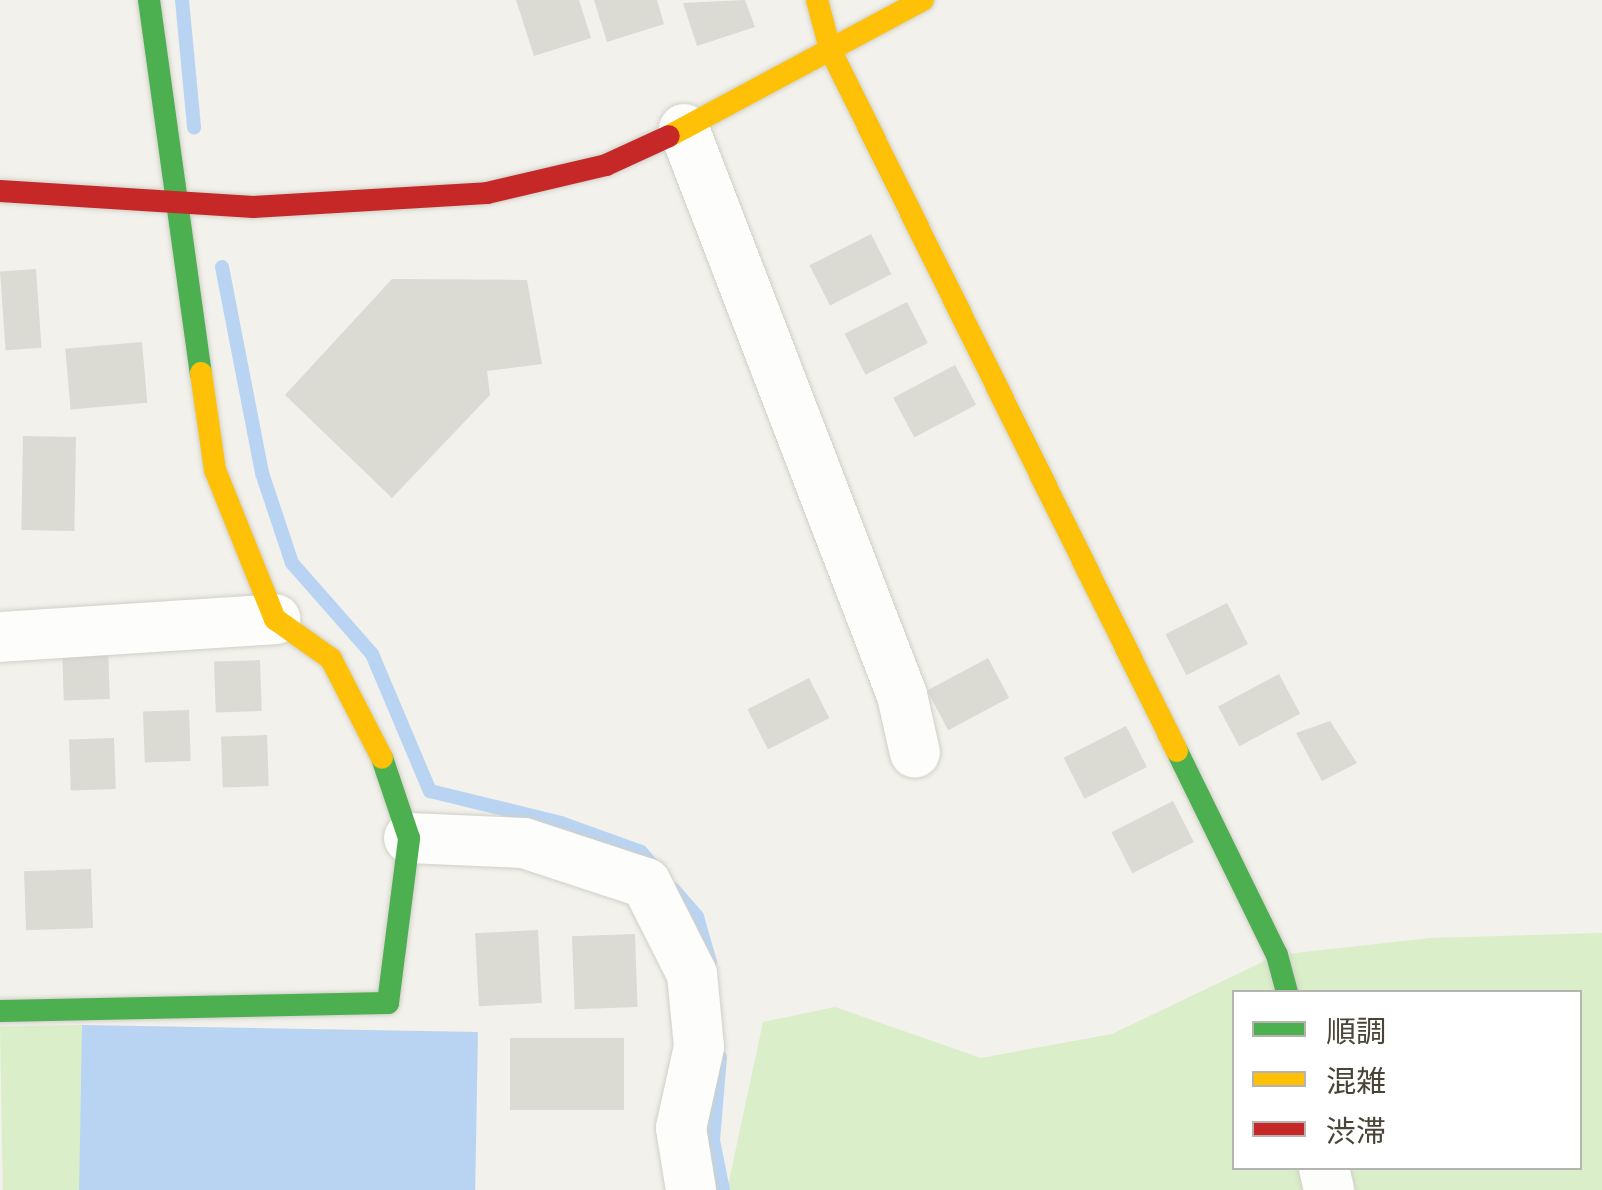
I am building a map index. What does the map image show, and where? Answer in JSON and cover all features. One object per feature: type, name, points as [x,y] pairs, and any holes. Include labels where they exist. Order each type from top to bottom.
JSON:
[{"type":"street","points":[[0,1012],[388,1003],[409,838],[391,775],[330,659],[276,619],[215,470],[173,198],[149,0]]},
{"type":"street","points":[[817,0],[830,49],[1277,956],[1286,990]]},
{"type":"street","points":[[0,191],[173,198],[254,208],[487,193],[606,165],[684,129],[923,0]]},
{"type":"street","points":[[684,129],[902,696],[915,753]]},
{"type":"street","points":[[0,637],[276,619]]},
{"type":"street","points":[[409,838],[524,843],[646,883],[692,974],[700,1047],[682,1128],[691,1190]]},
{"type":"green space","points":[[1602,933],[1602,1190],[727,1190],[763,1022],[835,1007],[981,1058],[1112,1034],[1277,955],[1430,938]]},
{"type":"green space","points":[[82,1025],[85,1190],[3,1190],[0,1026]]},
{"type":"water","points":[[82,1025],[478,1032],[475,1190],[79,1190]]},
{"type":"building","points":[[516,0],[579,0],[591,38],[534,56]]},
{"type":"building","points":[[594,0],[657,0],[664,24],[607,42]]},
{"type":"building","points":[[745,0],[755,27],[697,46],[683,3]]},
{"type":"building","points":[[871,234],[891,274],[830,305],[810,265]]},
{"type":"building","points":[[36,269],[42,348],[6,350],[0,272]]},
{"type":"building","points":[[392,279],[527,280],[542,364],[487,371],[490,395],[392,498],[285,395]]},
{"type":"building","points":[[907,302],[928,343],[866,375],[845,334]]},
{"type":"building","points":[[142,342],[147,403],[71,409],[65,349]]},
{"type":"building","points":[[955,365],[976,405],[914,438],[893,398]]},
{"type":"building","points":[[23,436],[76,437],[74,531],[21,530]]},
{"type":"building","points":[[1227,603],[1248,644],[1186,675],[1166,634]]},
{"type":"building","points":[[108,647],[110,699],[64,701],[62,649]]},
{"type":"building","points":[[988,658],[1009,698],[948,730],[927,690]]},
{"type":"building","points":[[260,660],[262,711],[216,713],[214,662]]},
{"type":"building","points":[[1279,674],[1300,714],[1239,746],[1218,706]]},
{"type":"building","points":[[809,678],[829,718],[768,749],[748,709]]},
{"type":"building","points":[[189,710],[191,761],[145,763],[143,712]]},
{"type":"building","points":[[1330,721],[1357,763],[1322,781],[1296,733]]},
{"type":"building","points":[[1126,726],[1147,767],[1085,799],[1064,758]]},
{"type":"building","points":[[267,735],[269,786],[223,788],[221,737]]},
{"type":"building","points":[[114,738],[116,789],[71,791],[69,740]]},
{"type":"building","points":[[1173,801],[1194,842],[1132,873],[1112,832]]},
{"type":"building","points":[[91,869],[93,928],[26,930],[24,871]]},
{"type":"building","points":[[538,930],[542,1003],[479,1006],[475,933]]},
{"type":"building","points":[[635,934],[638,1007],[575,1009],[572,936]]},
{"type":"building","points":[[510,1038],[624,1038],[624,1110],[510,1110]]},
{"type":"waterway","points":[[182,0],[194,127]]},
{"type":"waterway","points":[[222,267],[262,473],[292,563],[372,654],[430,791],[561,823],[641,852],[656,869]]},
{"type":"waterway","points":[[673,889],[697,917],[710,962]]},
{"type":"waterway","points":[[720,1057],[713,1140],[723,1190]]},
{"type":"traffic: fast","points":[[149,0],[201,373]]},
{"type":"traffic: fast","points":[[1177,751],[1277,955],[1286,990]]},
{"type":"traffic: fast","points":[[0,1011],[388,1003],[409,838],[382,758]]},
{"type":"traffic: slow","points":[[817,0],[830,49],[1177,751]]},
{"type":"traffic: slow","points":[[669,136],[923,0]]},
{"type":"traffic: slow","points":[[201,373],[215,470],[275,619],[331,659],[382,758]]},
{"type":"traffic: jam","points":[[0,191],[253,207],[487,193],[606,165],[669,136]]}]
